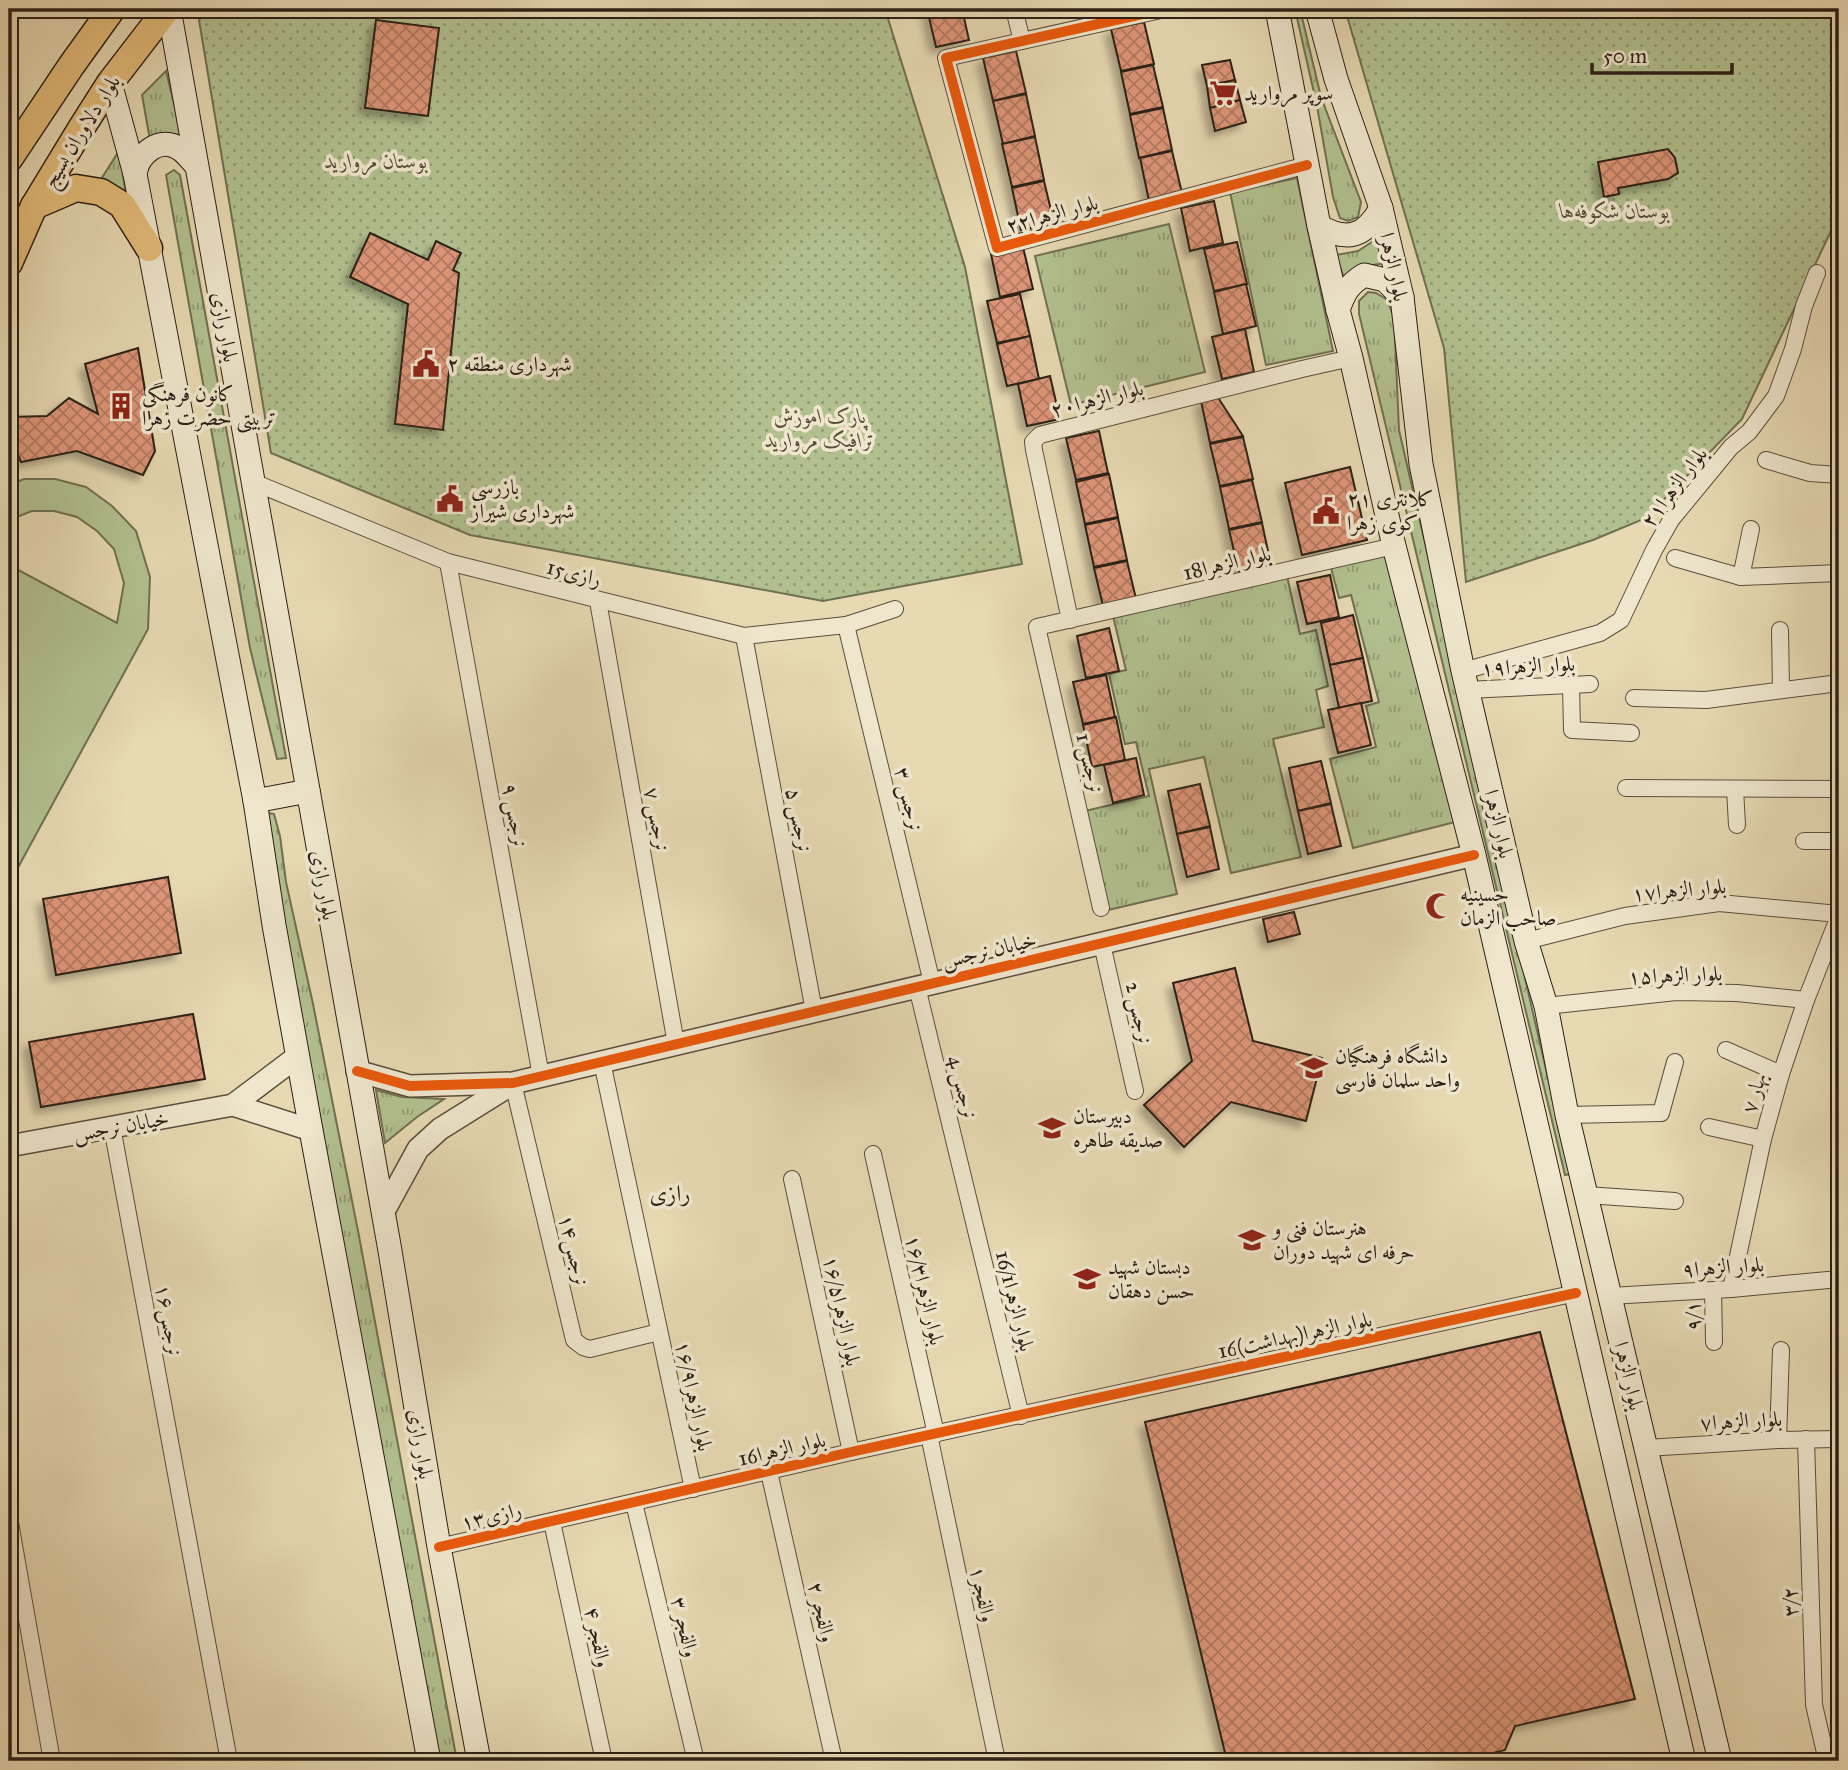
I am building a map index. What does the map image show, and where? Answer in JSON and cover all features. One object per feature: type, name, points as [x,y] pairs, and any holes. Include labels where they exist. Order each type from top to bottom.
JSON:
[{"type":"main road","name":"بلوار دلاوران بسیج","points":[[9,263],[34,206],[110,83],[168,9]]},
{"type":"main road","name":"بلوار رازی","points":[[168,9],[383,1213],[439,1547],[480,1761]]},
{"type":"main road","name":"بلوار الزهرا","points":[[1277,9],[1318,226],[1394,546],[1474,855],[1684,1761]]},
{"type":"main road","name":"بلوار الزهرا","points":[[1317,9],[1336,79],[1381,208],[1402,297],[1421,464],[1465,680],[1526,941],[1546,1006],[1567,1115],[1720,1761]]},
{"type":"main road","name":"بلوار دلاوران بسیج","points":[[9,159],[104,11]]},
{"type":"main road","points":[[110,83],[135,174],[255,801],[311,1130],[429,1761]]},
{"type":"main road","points":[[135,174],[136,166],[143,155],[154,146],[170,144],[181,149],[196,165]]},
{"type":"main road","points":[[34,206],[76,188],[102,192],[122,205],[149,248]]},
{"type":"main road","points":[[1318,226],[1339,235],[1355,234],[1370,225],[1381,208]]},
{"type":"main road","points":[[1338,310],[1345,292],[1364,275],[1385,280],[1402,297]]},
{"type":"main road","points":[[255,801],[308,791]]},
{"type":"main road","points":[[1551,1182],[1585,1187]]},
{"type":"street","points":[[1014,9],[1022,41],[1166,9]]},
{"type":"street","name":"بلوار الزهرا۲۲","points":[[1022,41],[946,58],[997,248],[1307,165]]},
{"type":"street","name":"بلوار الزهرا۲۱","points":[[1465,680],[1600,633],[1621,620],[1671,520],[1731,447],[1749,432],[1776,396],[1817,273]]},
{"type":"street","name":"بلوار الزهرا۲۰","points":[[1070,620],[1033,442],[1041,435],[1351,358]]},
{"type":"street","points":[[1766,460],[1810,473],[1839,475]]},
{"type":"street","name":"15رازی","points":[[253,482],[448,562],[744,636],[846,625],[895,609]]},
{"type":"street","points":[[1741,577],[1751,529]]},
{"type":"street","name":"18بلوار الزهرا","points":[[1037,627],[1394,546]]},
{"type":"street","points":[[1675,558],[1741,577],[1839,573]]},
{"type":"street","name":"نرجس ۹","points":[[448,562],[541,1076]]},
{"type":"street","name":"نرجس ۷","points":[[598,601],[676,1044]]},
{"type":"street","name":"نرجس ۳","points":[[846,625],[924,985]]},
{"type":"street","name":"1 نرجس","points":[[1037,627],[1101,908]]},
{"type":"street","points":[[1780,630],[1781,690]]},
{"type":"street","name":"نرجس ۵","points":[[744,636],[814,1012]]},
{"type":"street","name":"بلوار الزهرا۱۹","points":[[1465,680],[1590,684]]},
{"type":"street","points":[[1634,698],[1706,700],[1839,683]]},
{"type":"street","points":[[1571,685],[1572,730],[1631,733]]},
{"type":"street","points":[[1626,788],[1839,789]]},
{"type":"street","points":[[1735,789],[1737,825]]},
{"type":"street","points":[[1804,841],[1839,841]]},
{"type":"street","name":"خیابان نرجس","points":[[513,1083],[1474,855]]},
{"type":"street","name":"بلوار الزهرا۱۷","points":[[1526,941],[1625,916],[1719,904],[1839,915]]},
{"type":"street","name":"بهار ۷","points":[[1731,1289],[1763,1139],[1781,1074],[1839,915]]},
{"type":"street","name":"2 نرجس","points":[[1102,944],[1135,1091]]},
{"type":"street","name":"4 نرجس","points":[[924,985],[968,1196]]},
{"type":"street","name":"بلوار الزهرا۱۵","points":[[1546,1006],[1676,992],[1737,993],[1806,1000]]},
{"type":"street","points":[[1726,1050],[1781,1074]]},
{"type":"street","points":[[233,1105],[298,1056]]},
{"type":"street","name":"بلوار الزهرا۱۶/۹","points":[[602,1062],[693,1489]]},
{"type":"street","points":[[1567,1115],[1661,1113],[1675,1062]]},
{"type":"street","points":[[357,1071],[410,1086],[513,1083]]},
{"type":"street","points":[[383,1213],[418,1149],[440,1129],[513,1083]]},
{"type":"street","name":"نرجس۱۴","points":[[513,1083],[574,1339],[590,1349],[659,1332]]},
{"type":"street","points":[[233,1105],[311,1130]]},
{"type":"street","name":"خیابان نرجس","points":[[9,1146],[233,1105]]},
{"type":"street","name":"نرجس۱۶","points":[[112,1127],[229,1761]]},
{"type":"street","points":[[1709,1127],[1763,1139]]},
{"type":"street","name":"بلوار الزهرا۱۶/۳","points":[[873,1154],[933,1435]]},
{"type":"street","name":"بلوار الزهرا۱۶/۵","points":[[792,1179],[851,1452]]},
{"type":"street","points":[[1585,1187],[1675,1201]]},
{"type":"street","name":"بلوار الزهرا16/1","points":[[968,1196],[1021,1416]]},
{"type":"street","name":"بلوار الزهرا۹","points":[[1610,1296],[1839,1279]]},
{"type":"street","name":"۹/۱","points":[[1713,1290],[1714,1342]]},
{"type":"street","name":"16بلوار الزهرا(بهداشت)","points":[[1021,1416],[1576,1293]]},
{"type":"street","points":[[1777,1440],[1781,1350]]},
{"type":"street","name":"16بلوار الزهرا","points":[[552,1521],[1021,1416]]},
{"type":"street","name":"والفجر۱","points":[[933,1435],[998,1761]]},
{"type":"street","name":"۳/۲","points":[[1806,1439],[1814,1705],[1827,1761]]},
{"type":"street","name":"بلوار الزهرا۷","points":[[1646,1448],[1839,1439]]},
{"type":"street","name":"والفجر ۲","points":[[769,1472],[834,1761]]},
{"type":"street","name":"والفجر ۳","points":[[634,1503],[696,1761]]},
{"type":"street","points":[[9,1517],[52,1761]]},
{"type":"street","name":"رازی۱۳","points":[[439,1547],[552,1521]]},
{"type":"street","name":"والفجر ۴","points":[[552,1521],[604,1761]]},
{"type":"green space","points":[[208,9],[885,9],[965,267],[1022,564],[823,601],[470,535],[271,453],[199,20]]},
{"type":"green space","points":[[1295,9],[1300,9],[1321,97],[1361,202],[1358,217],[1348,221],[1340,218],[1333,197],[1317,106]]},
{"type":"green space","name":"بوستان شکوفه‌ها","points":[[1345,9],[1839,9],[1839,214],[1742,419],[1646,518],[1593,540],[1466,582],[1444,348]]},
{"type":"green space","points":[[166,71],[183,140],[150,140],[142,95]]},
{"type":"green space","points":[[119,151],[126,194],[98,184]]},
{"type":"green space","points":[[174,170],[180,175],[286,758],[277,759],[250,648],[166,175]]},
{"type":"green space","points":[[1297,178],[1333,351],[1266,365],[1230,192]]},
{"type":"green space","points":[[1169,224],[1205,372],[1071,405],[1035,256]]},
{"type":"green space","points":[[1381,236],[1388,263],[1364,266],[1344,278],[1336,255],[1358,251]]},
{"type":"green space","points":[[1368,292],[1386,299],[1394,316],[1399,430],[1570,1174],[1565,1175],[1359,314],[1359,301]]},
{"type":"green space","points":[[24,479],[55,479],[86,487],[112,506],[136,531],[150,577],[148,629],[9,884],[9,565],[117,623],[124,583],[114,549],[97,531],[77,517],[54,511],[32,511],[9,520],[9,485]]},
{"type":"green space","points":[[1388,553],[1459,821],[1353,848],[1330,759],[1376,747],[1366,706],[1379,702],[1351,595],[1339,598],[1331,568]]},
{"type":"green space","points":[[1287,576],[1300,634],[1316,630],[1328,686],[1316,690],[1324,727],[1273,739],[1301,857],[1231,873],[1204,757],[1149,769],[1177,894],[1108,910],[1085,811],[1149,796],[1136,742],[1125,744],[1109,674],[1126,670],[1113,616]]},
{"type":"green space","points":[[264,812],[274,814],[280,836],[286,882],[359,1236],[457,1761],[438,1761]]},
{"type":"green space","points":[[376,1090],[402,1097],[444,1099],[385,1143]]},
{"type":"building","points":[[927,9],[962,9],[969,40],[936,47]]},
{"type":"building","points":[[376,20],[439,28],[428,116],[365,108]]},
{"type":"building","points":[[1144,22],[1154,64],[1121,71],[1111,29]]},
{"type":"building","points":[[1016,51],[1026,93],[993,101],[983,58]]},
{"type":"building","points":[[1230,60],[1235,80],[1207,86],[1202,65]]},
{"type":"building","points":[[1153,65],[1163,107],[1130,114],[1121,72]]},
{"type":"building","name":"سوپر مروارید","points":[[1235,80],[1240,100],[1210,108],[1207,86]]},
{"type":"building","points":[[1026,94],[1035,136],[1003,144],[993,101]]},
{"type":"building","points":[[1240,100],[1246,122],[1215,131],[1210,108]]},
{"type":"building","points":[[1163,108],[1172,150],[1139,158],[1130,115]]},
{"type":"building","points":[[1035,137],[1044,180],[1012,187],[1002,144]]},
{"type":"building","points":[[1668,149],[1675,158],[1678,173],[1668,179],[1618,188],[1619,194],[1604,197],[1598,162]]},
{"type":"building","points":[[1172,151],[1182,193],[1149,201],[1140,158]]},
{"type":"building","points":[[1044,181],[1054,223],[1021,230],[1012,188]]},
{"type":"building","points":[[1214,201],[1223,243],[1190,251],[1181,208]]},
{"type":"building","name":"شهرداری منطقه ۲","points":[[370,233],[428,260],[436,241],[461,253],[453,270],[459,273],[443,430],[395,424],[408,304],[350,277]]},
{"type":"building","points":[[1237,242],[1247,284],[1214,291],[1204,249]]},
{"type":"building","points":[[1023,247],[1033,289],[1000,297],[991,254]]},
{"type":"building","points":[[1246,284],[1256,326],[1223,334],[1214,292]]},
{"type":"building","points":[[1020,294],[1030,336],[997,343],[987,301]]},
{"type":"building","points":[[1245,329],[1254,372],[1222,379],[1212,337]]},
{"type":"building","points":[[1030,336],[1039,379],[1007,386],[997,344]]},
{"type":"building","name":"کانون فرهنگی تربیتی حضرت زهرا","points":[[138,348],[155,451],[143,475],[77,451],[21,462],[9,434],[9,417],[47,416],[69,398],[98,414],[85,364]]},
{"type":"building","points":[[1050,376],[1060,419],[1027,426],[1018,384]]},
{"type":"building","points":[[1217,396],[1243,436],[1210,443],[1201,401]]},
{"type":"building","points":[[1099,431],[1108,473],[1076,480],[1066,438]]},
{"type":"building","points":[[1243,437],[1253,479],[1220,486],[1210,444]]},
{"type":"building","name":"کلانتری ۲۱ کوی زهرا","points":[[1350,467],[1367,540],[1302,555],[1285,483]]},
{"type":"building","points":[[1109,474],[1118,517],[1085,524],[1076,482]]},
{"type":"building","points":[[1252,480],[1262,522],[1229,529],[1220,487]]},
{"type":"building","points":[[1118,518],[1127,560],[1094,567],[1085,525]]},
{"type":"building","points":[[1262,523],[1271,565],[1239,572],[1229,530]]},
{"type":"building","points":[[1127,561],[1137,603],[1104,610],[1094,568]]},
{"type":"building","points":[[1330,575],[1339,617],[1307,624],[1297,582]]},
{"type":"building","points":[[1353,615],[1363,658],[1330,665],[1321,623]]},
{"type":"building","points":[[1109,628],[1119,671],[1086,678],[1077,636]]},
{"type":"building","points":[[1363,658],[1372,701],[1339,708],[1330,665]]},
{"type":"building","points":[[1106,675],[1115,717],[1083,724],[1073,682]]},
{"type":"building","points":[[1361,703],[1371,745],[1338,753],[1328,710]]},
{"type":"building","points":[[1116,717],[1125,760],[1092,767],[1083,725]]},
{"type":"building","points":[[1136,758],[1144,795],[1113,803],[1104,765]]},
{"type":"building","points":[[1321,761],[1331,803],[1298,811],[1289,768]]},
{"type":"building","points":[[1200,784],[1210,826],[1177,834],[1168,791]]},
{"type":"building","points":[[1331,804],[1341,846],[1308,854],[1298,811]]},
{"type":"building","points":[[1210,827],[1219,869],[1187,877],[1177,834]]},
{"type":"building","points":[[168,877],[181,953],[56,975],[43,899]]},
{"type":"building","points":[[1294,912],[1300,934],[1268,942],[1263,919]]},
{"type":"building","points":[[1235,968],[1253,1041],[1322,1058],[1306,1121],[1231,1102],[1184,1147],[1144,1105],[1192,1061],[1173,983]]},
{"type":"building","points":[[193,1014],[205,1079],[41,1107],[29,1042]]},
{"type":"building","points":[[1540,1332],[1635,1699],[1515,1726],[1505,1750],[1462,1761],[1227,1761],[1145,1422]]},
{"type":"cycle path","points":[[1165,9],[946,58],[997,248],[1307,165]]},
{"type":"cycle path","points":[[357,1071],[410,1086],[513,1083],[1474,855]]},
{"type":"cycle path","points":[[439,1547],[851,1452],[1576,1293]]},
{"type":"place","name":"سوپر مروارید","points":[[1223,93]]},
{"type":"place","name":"شهرداری منطقه ۲","points":[[426,364]]},
{"type":"place","name":"کانون فرهنگی تربیتی حضرت زهرا","points":[[121,406]]},
{"type":"place","name":"بازرسی شهرداری شیراز","points":[[450,499]]},
{"type":"place","name":"کلانتری ۲۱ کوی زهرا","points":[[1326,511]]},
{"type":"place","name":"حسینیه صاحب الزمان","points":[[1439,906]]},
{"type":"place","name":"دانشگاه فرهنگیان واحد سلمان فارسی","points":[[1314,1068]]},
{"type":"place","name":"دبیرستان صدیقه طاهره","points":[[1052,1128]]},
{"type":"place","name":"هنرستان فنی و حرفه ای شهید دوران","points":[[1252,1240]]},
{"type":"place","name":"دبستان شهید حسن دهقان","points":[[1087,1279]]},
{"type":"district","name":"رازی","points":[[670,1193]]},
{"type":"park label","name":"بوستان مروارید","points":[[376,161]]},
{"type":"park label","name":"پارک اموزش ترافیک مروارید","points":[[820,428]]}]
